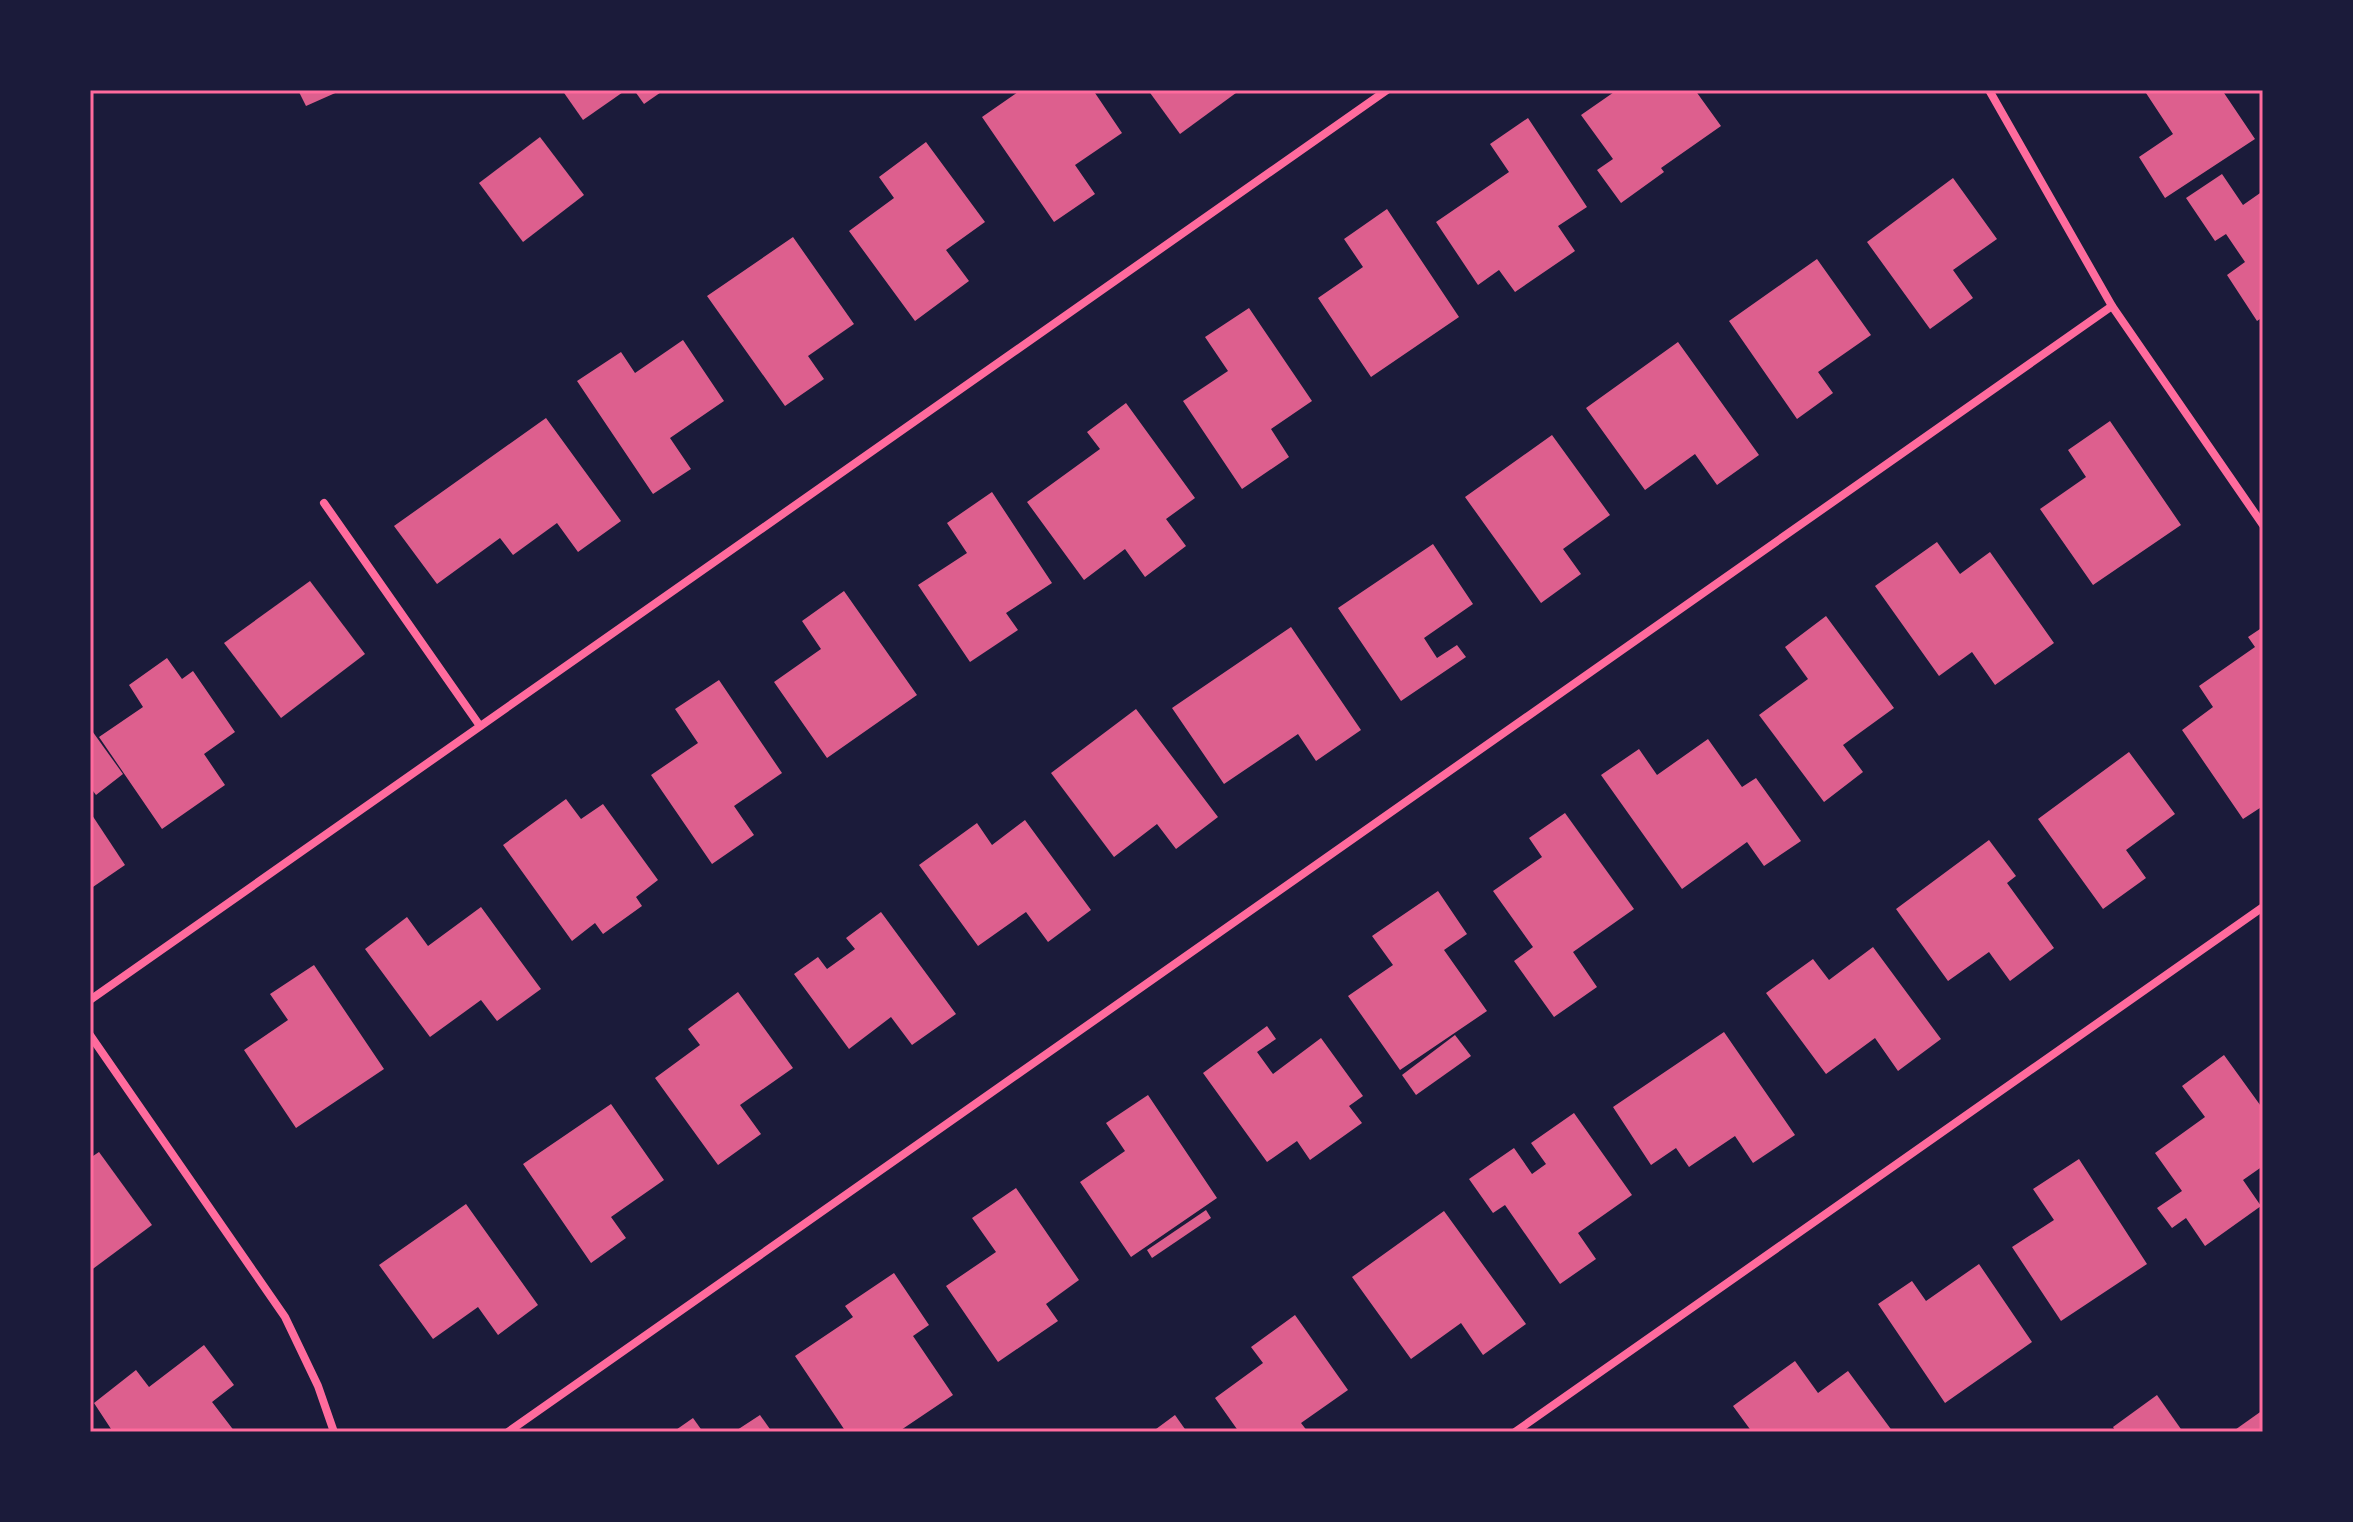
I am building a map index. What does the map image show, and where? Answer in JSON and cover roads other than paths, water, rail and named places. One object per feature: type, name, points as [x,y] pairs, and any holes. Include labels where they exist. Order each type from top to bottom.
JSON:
[{"type":"street","points":[[90,1000],[1387,90]]},
{"type":"street","points":[[1989,90],[2112,306],[2263,525]]},
{"type":"street","points":[[508,1432],[2112,306]]},
{"type":"street","points":[[324,503],[480,726]]},
{"type":"street","points":[[1515,1432],[2263,907]]},
{"type":"street","points":[[90,1035],[285,1317],[318,1386],[334,1432]]}]
